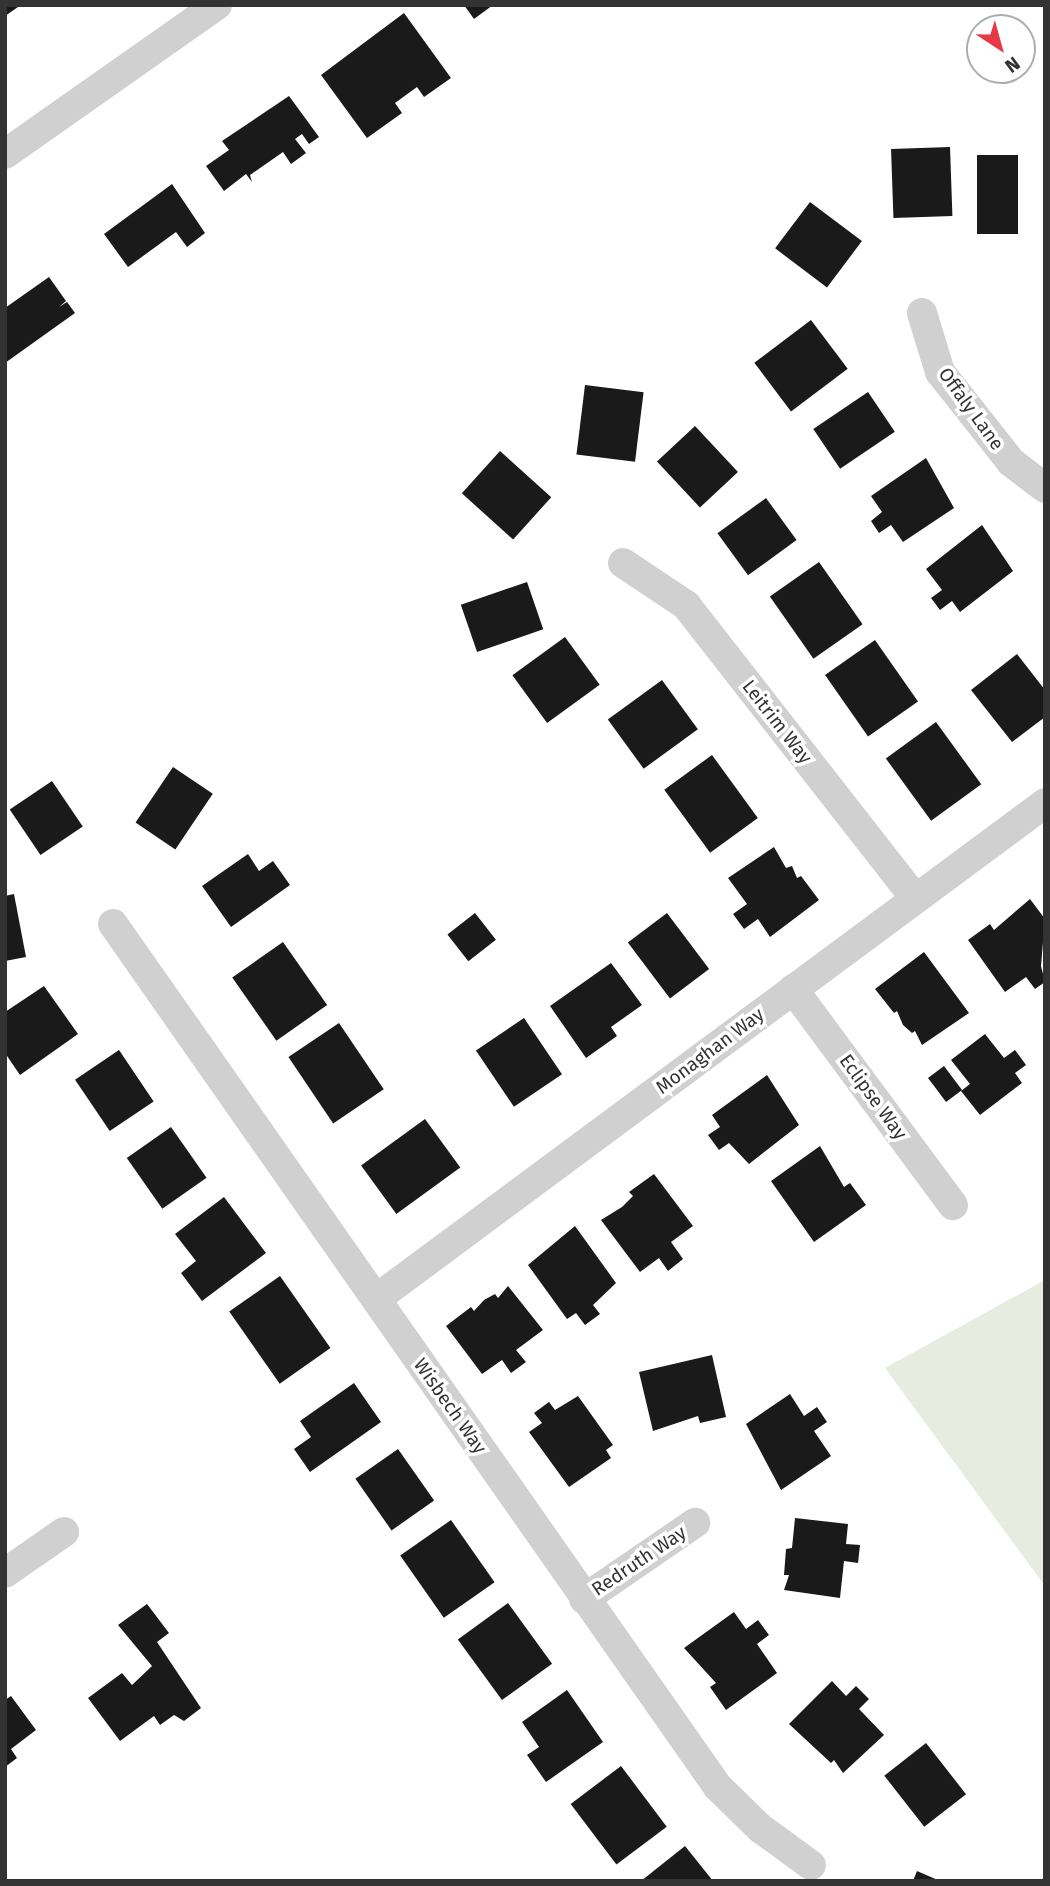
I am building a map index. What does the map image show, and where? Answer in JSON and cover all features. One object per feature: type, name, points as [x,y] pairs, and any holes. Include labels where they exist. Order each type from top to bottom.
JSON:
[{"type":"street","points":[[5,154],[216,5]]},
{"type":"street","name":"Offaly Lane","points":[[922,313],[940,372],[1011,462],[1045,488]]},
{"type":"street","name":"Leitrim Way","points":[[623,563],[686,605],[915,898]]},
{"type":"street","name":"Monaghan Way","points":[[376,1299],[1045,803]]},
{"type":"street","name":"Wisbech Way","points":[[113,924],[718,1787],[760,1828],[811,1865]]},
{"type":"street","name":"Eclipse Way","points":[[793,989],[953,1205]]},
{"type":"street","name":"Redruth Way","points":[[584,1599],[695,1523]]},
{"type":"street","points":[[5,1573],[64,1532]]},
{"type":"shaded area","points":[[1045,1280],[1045,1586],[885,1368]]},
{"type":"building","points":[[5,5],[17,5],[18,7],[5,16]]},
{"type":"building","points":[[464,5],[493,5],[474,19]]},
{"type":"building","points":[[404,13],[451,78],[424,97],[417,87],[395,103],[402,113],[367,138],[321,75]]},
{"type":"building","points":[[289,96],[319,137],[309,144],[302,134],[295,139],[306,153],[291,164],[283,152],[250,175],[252,182],[246,174],[224,191],[206,166],[229,150],[222,141]]},
{"type":"building","points":[[950,147],[952,216],[893,218],[891,149]]},
{"type":"building","points":[[977,155],[1018,155],[1018,234],[977,234]]},
{"type":"building","points":[[172,184],[205,233],[187,247],[176,232],[128,267],[104,234]]},
{"type":"building","points":[[810,202],[862,241],[827,287],[775,248]]},
{"type":"building","points":[[49,277],[66,301],[59,307],[67,302],[75,313],[5,363],[5,308]]},
{"type":"building","points":[[811,320],[848,369],[791,411],[754,363]]},
{"type":"building","points":[[585,385],[644,392],[635,462],[576,454]]},
{"type":"building","points":[[868,392],[895,432],[840,469],[813,429]]},
{"type":"building","points":[[695,426],[738,472],[700,508],[657,461]]},
{"type":"building","points":[[500,451],[551,497],[513,540],[462,493]]},
{"type":"building","points":[[926,458],[954,508],[903,542],[891,525],[879,533],[871,521],[882,512],[871,496]]},
{"type":"building","points":[[766,498],[797,540],[748,575],[717,533]]},
{"type":"building","points":[[982,525],[1013,571],[960,612],[952,601],[940,610],[931,598],[942,590],[926,569]]},
{"type":"building","points":[[819,562],[863,624],[813,659],[770,596]]},
{"type":"building","points":[[527,582],[543,629],[477,652],[461,605]]},
{"type":"building","points":[[565,637],[600,685],[547,723],[512,675]]},
{"type":"building","points":[[875,640],[918,701],[868,736],[825,675]]},
{"type":"building","points":[[1017,654],[1045,690],[1045,717],[1012,742],[971,690]]},
{"type":"building","points":[[662,680],[698,729],[644,769],[608,719]]},
{"type":"building","points":[[936,722],[981,784],[931,821],[886,758]]},
{"type":"building","points":[[712,755],[758,818],[710,853],[664,790]]},
{"type":"building","points":[[173,767],[213,794],[175,849],[136,823]]},
{"type":"building","points":[[52,781],[83,827],[40,855],[10,810]]},
{"type":"building","points":[[774,847],[786,868],[792,866],[797,878],[801,876],[819,900],[770,937],[758,919],[744,929],[733,914],[747,904],[728,878]]},
{"type":"building","points":[[248,854],[259,871],[273,861],[290,885],[231,927],[202,886]]},
{"type":"building","points":[[14,894],[26,957],[5,961],[5,896]]},
{"type":"building","points":[[1030,899],[1045,919],[1041,966],[1045,982],[1035,989],[1026,977],[1005,992],[968,940],[990,924],[994,930]]},
{"type":"building","points":[[475,913],[496,940],[468,961],[447,935]]},
{"type":"building","points":[[667,913],[709,969],[670,998],[628,942]]},
{"type":"building","points":[[283,942],[327,1005],[276,1041],[232,978]]},
{"type":"building","points":[[924,952],[969,1013],[922,1045],[915,1031],[912,1033],[903,1025],[897,1011],[894,1013],[875,989]]},
{"type":"building","points":[[611,963],[642,1005],[611,1027],[617,1036],[586,1058],[550,1006]]},
{"type":"building","points":[[44,986],[78,1034],[20,1075],[5,1053],[5,1012]]},
{"type":"building","points":[[524,1018],[562,1074],[514,1107],[476,1050]]},
{"type":"building","points":[[339,1023],[384,1089],[333,1123],[288,1057]]},
{"type":"building","points":[[985,1034],[1004,1058],[1015,1050],[1026,1065],[1015,1073],[1022,1083],[980,1115],[961,1091],[970,1084],[951,1060]]},
{"type":"building","points":[[119,1050],[154,1101],[110,1131],[75,1080]]},
{"type":"building","points":[[944,1066],[962,1090],[946,1102],[928,1078]]},
{"type":"building","points":[[767,1075],[799,1125],[749,1164],[729,1143],[719,1150],[708,1135],[720,1127],[712,1115]]},
{"type":"building","points":[[425,1119],[460,1168],[396,1214],[361,1165]]},
{"type":"building","points":[[171,1127],[207,1178],[162,1209],[127,1158]]},
{"type":"building","points":[[820,1146],[844,1187],[850,1183],[866,1205],[814,1242],[771,1181]]},
{"type":"building","points":[[654,1174],[693,1226],[671,1242],[683,1259],[668,1271],[659,1258],[640,1272],[601,1220],[622,1207],[633,1196],[629,1192]]},
{"type":"building","points":[[224,1197],[266,1253],[202,1301],[181,1273],[196,1261],[175,1234]]},
{"type":"building","points":[[575,1226],[616,1283],[593,1305],[600,1314],[585,1325],[576,1313],[567,1319],[528,1265]]},
{"type":"building","points":[[280,1276],[330,1348],[280,1384],[229,1312]]},
{"type":"building","points":[[508,1286],[543,1330],[516,1350],[526,1362],[511,1373],[502,1360],[482,1374],[446,1326],[471,1307],[474,1311],[484,1300],[495,1294],[498,1298]]},
{"type":"building","points":[[712,1355],[726,1417],[700,1423],[698,1416],[653,1431],[639,1372]]},
{"type":"building","points":[[354,1383],[381,1422],[310,1472],[294,1449],[311,1437],[300,1421]]},
{"type":"building","points":[[790,1394],[804,1416],[817,1407],[827,1422],[814,1431],[831,1456],[781,1490],[746,1424]]},
{"type":"building","points":[[578,1396],[613,1445],[606,1450],[611,1458],[569,1487],[529,1432],[542,1423],[534,1413],[549,1402],[555,1410]]},
{"type":"building","points":[[398,1449],[434,1501],[392,1530],[355,1479]]},
{"type":"building","points":[[795,1518],[848,1524],[846,1544],[860,1545],[858,1563],[844,1561],[840,1598],[784,1590],[789,1575],[784,1575],[786,1549],[792,1548]]},
{"type":"building","points":[[451,1520],[495,1582],[444,1618],[400,1556]]},
{"type":"building","points":[[508,1603],[552,1664],[502,1700],[458,1639]]},
{"type":"building","points":[[147,1604],[169,1633],[157,1642],[201,1708],[184,1721],[174,1715],[160,1725],[154,1716],[120,1741],[88,1698],[122,1673],[132,1685],[152,1666],[118,1625]]},
{"type":"building","points":[[734,1612],[746,1629],[758,1620],[769,1635],[757,1644],[777,1673],[726,1710],[710,1687],[716,1683],[684,1648]]},
{"type":"building","points":[[832,1681],[846,1696],[856,1686],[869,1699],[859,1709],[884,1735],[843,1773],[834,1760],[831,1763],[789,1724]]},
{"type":"building","points":[[567,1690],[603,1742],[546,1782],[527,1755],[539,1747],[522,1722]]},
{"type":"building","points":[[11,1696],[36,1730],[11,1749],[17,1758],[5,1767],[5,1700]]},
{"type":"building","points":[[926,1743],[966,1794],[924,1827],[884,1776]]},
{"type":"building","points":[[621,1766],[667,1827],[616,1865],[571,1804]]},
{"type":"building","points":[[685,1846],[713,1881],[641,1881]]},
{"type":"building","points":[[917,1871],[940,1881],[913,1881]]}]
